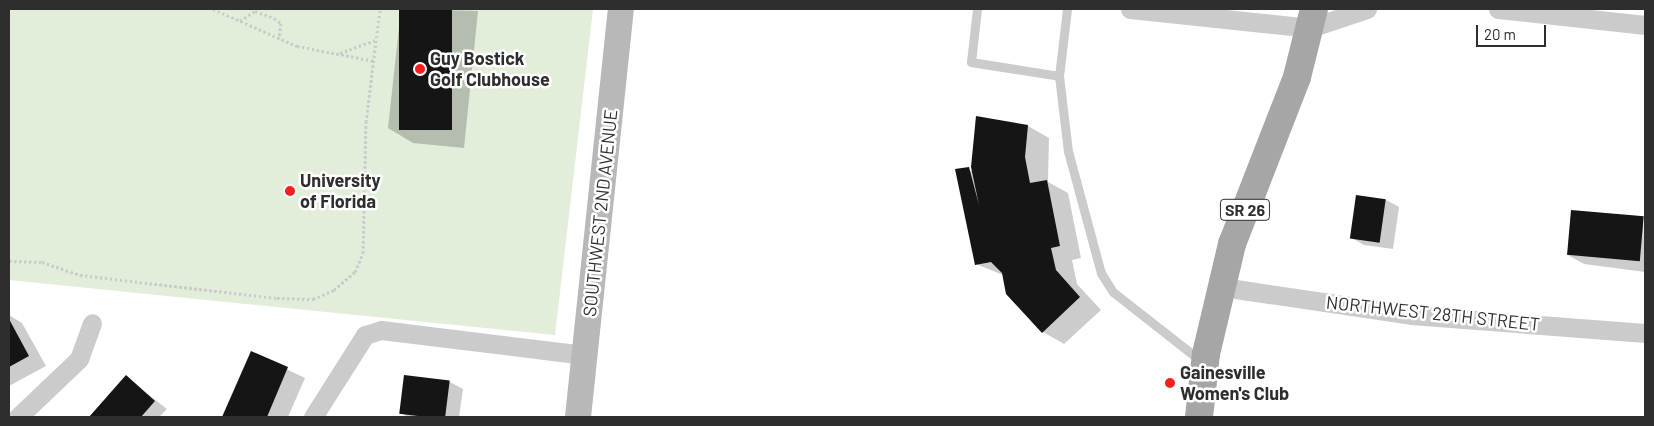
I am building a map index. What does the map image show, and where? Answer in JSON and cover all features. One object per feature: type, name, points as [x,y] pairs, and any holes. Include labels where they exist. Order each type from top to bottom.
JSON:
[{"type":"main road","name":"SOUTHWEST 2ND AVENUE","points":[[578,417],[621,9]]},
{"type":"main road","name":"SR 26","points":[[1199,417],[1206,364],[1232,244],[1297,77],[1312,18]]},
{"type":"street","points":[[1130,9],[1312,18],[1367,9]]},
{"type":"street","points":[[1498,9],[1645,24]]},
{"type":"street","name":"NORTHWEST 28TH STREET","points":[[1222,288],[1412,315],[1645,333]]},
{"type":"street","points":[[18,417],[79,359],[92,323]]},
{"type":"street","points":[[313,417],[365,335],[381,330],[586,355]]},
{"type":"lane","points":[[977,9],[971,62],[1059,76]]},
{"type":"lane","points":[[1067,9],[1059,76],[1068,151],[1101,273],[1113,292],[1206,364]]},
{"type":"path","points":[[213,9],[279,39],[375,61]]},
{"type":"path","points":[[9,261],[42,262],[80,275],[277,298],[305,300],[328,294],[354,272],[363,252],[366,122],[380,9]]},
{"type":"path","points":[[240,21],[255,11],[274,18],[281,23],[279,39]]},
{"type":"path","points":[[338,54],[377,40]]},
{"type":"green space","name":"University of Florida","points":[[9,9],[593,9],[555,335],[9,280]]},
{"type":"building","name":"Guy Bostick Golf Clubhouse","points":[[399,9],[452,9],[452,130],[399,130]]},
{"type":"building","points":[[976,116],[1028,125],[1025,157],[1030,183],[1047,180],[1060,246],[1051,248],[1056,270],[1080,297],[1042,333],[1006,294],[1002,273],[991,262],[975,265],[955,169],[969,167],[979,205],[971,167]]},
{"type":"building","points":[[1356,195],[1386,199],[1380,243],[1350,239]]},
{"type":"building","points":[[1571,210],[1644,216],[1640,261],[1567,255]]},
{"type":"building","points":[[9,319],[29,356],[9,367]]},
{"type":"building","points":[[251,351],[288,367],[267,417],[222,417]]},
{"type":"building","points":[[126,375],[155,401],[141,417],[89,417]]},
{"type":"building","points":[[404,375],[450,381],[445,417],[399,414]]},
{"type":"place","name":"Guy Bostick Golf Clubhouse","points":[[420,69]]},
{"type":"place","name":"University of Florida","points":[[290,191]]},
{"type":"place","name":"Gainesville Women's Club","points":[[1170,383]]}]
